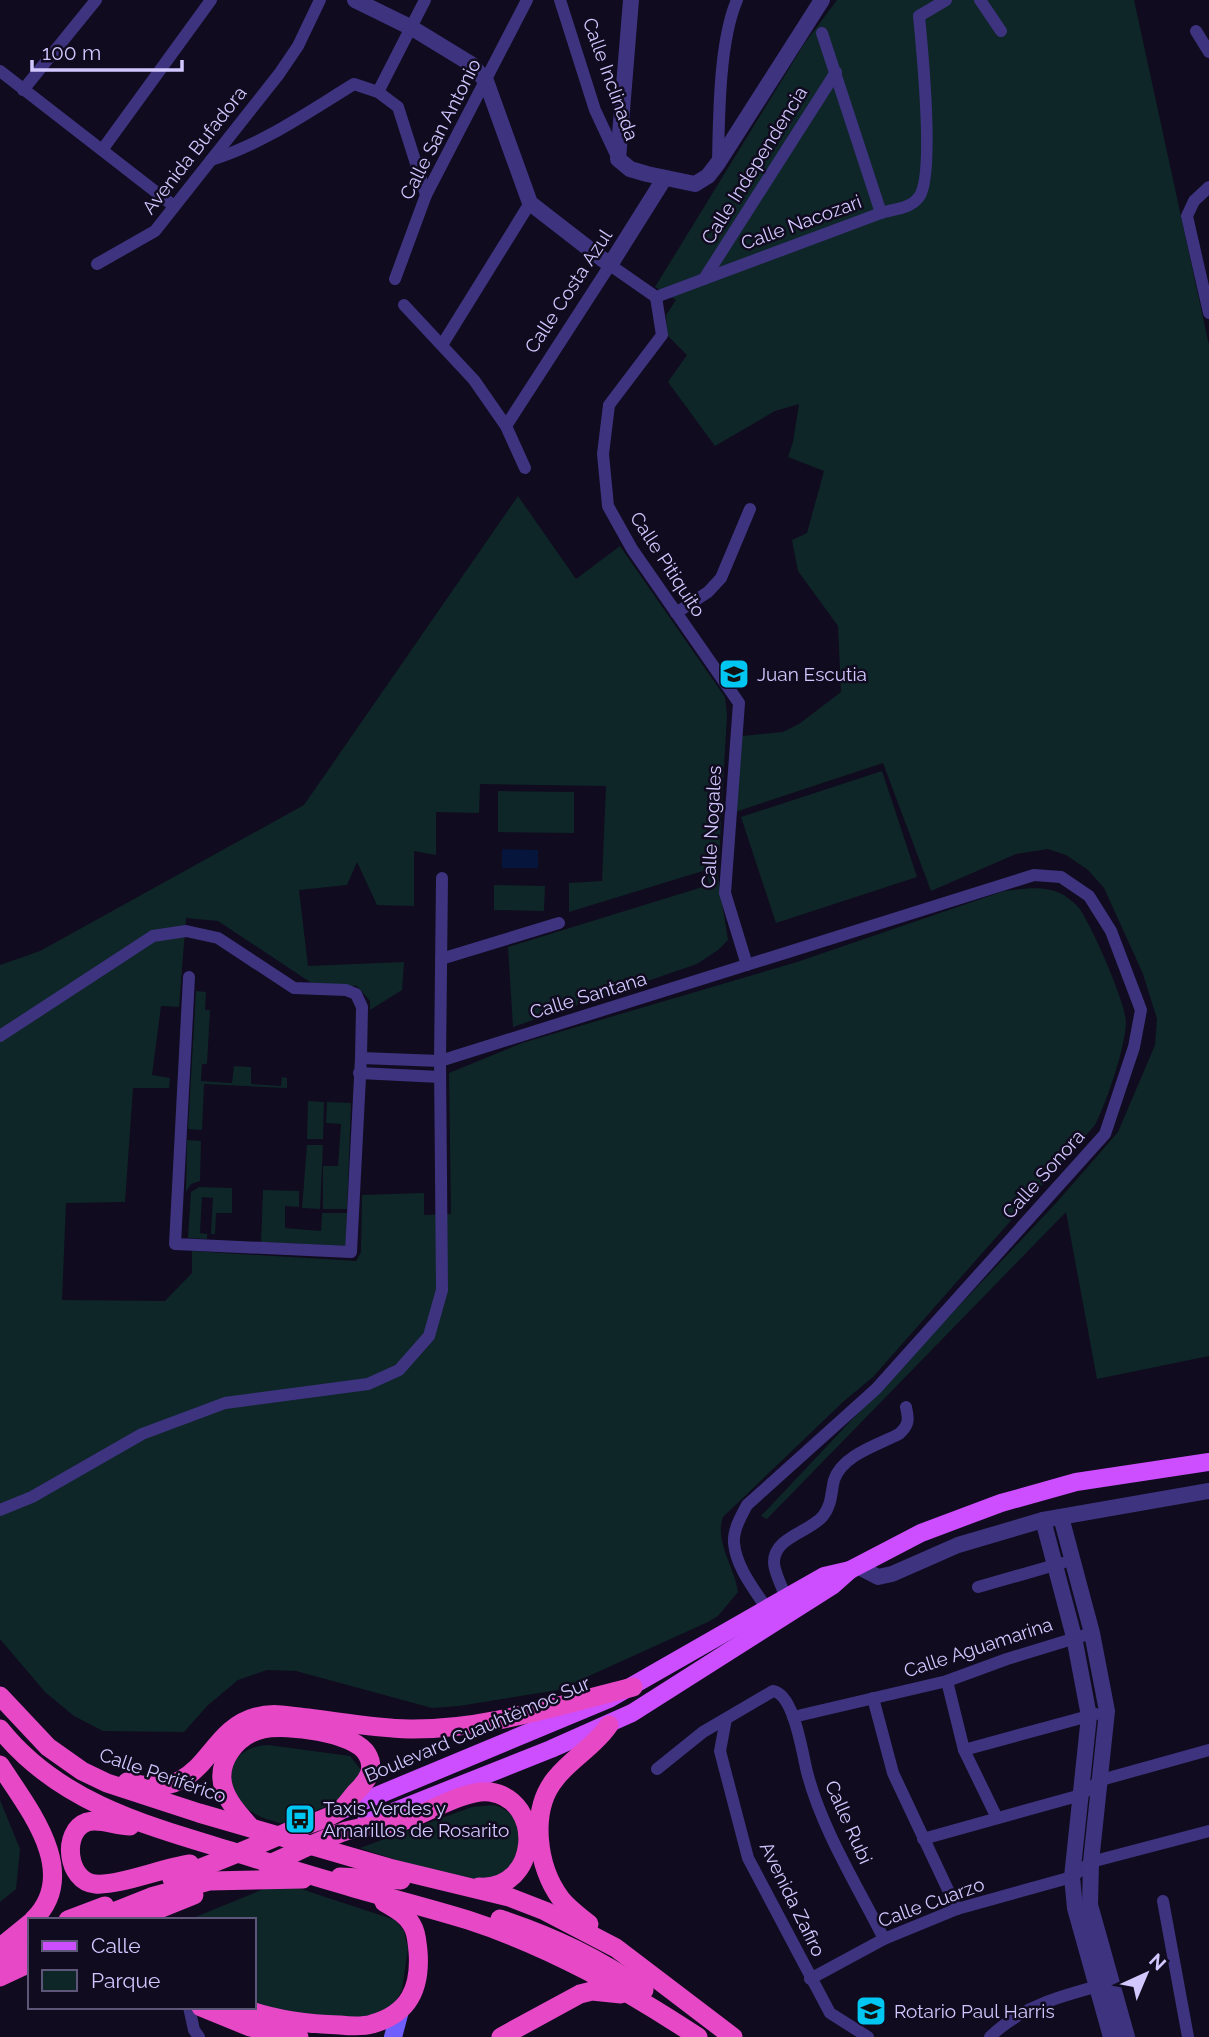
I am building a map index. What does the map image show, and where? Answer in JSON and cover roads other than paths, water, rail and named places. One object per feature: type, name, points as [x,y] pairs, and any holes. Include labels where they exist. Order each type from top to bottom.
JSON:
[{"type":"highway","points":[[92,1776],[148,1786],[162,1785],[187,1777],[234,1728],[255,1717],[279,1714],[384,1727],[440,1727],[531,1712],[633,1687]]},
{"type":"highway","name":"Calle Periférico","points":[[0,1696],[48,1747],[92,1776],[148,1798],[457,1885]]},
{"type":"highway","points":[[609,1725],[601,1736],[555,1779],[543,1803],[539,1831],[547,1872],[560,1898],[713,2035]]},
{"type":"highway","points":[[0,1729],[18,1751],[64,1788],[97,1805],[148,1826],[480,1925],[562,1956],[630,1995],[713,2035]]},
{"type":"highway","points":[[254,1829],[228,1798],[222,1779],[227,1757],[241,1740],[261,1729],[331,1734],[344,1737],[363,1749],[368,1755],[368,1780],[340,1811]]},
{"type":"highway","points":[[0,1765],[33,1816],[52,1862],[52,1888],[47,1903],[34,1918]]},
{"type":"highway","points":[[348,1831],[406,1820],[481,1792],[499,1795],[516,1808],[527,1828],[524,1863],[508,1880],[497,1885],[483,1888],[457,1885]]},
{"type":"highway","name":"Boulevard Cuauhtémoc Sur","points":[[73,1918],[340,1811]]},
{"type":"highway","points":[[148,1826],[123,1826],[93,1821],[83,1824],[73,1835],[70,1844],[72,1865],[84,1881],[100,1884],[172,1867],[212,1864]]},
{"type":"highway","name":"Boulevard Cuauhtémoc Sur","points":[[137,1918],[348,1831]]},
{"type":"highway","points":[[98,1918],[151,1896],[209,1881],[349,1877],[403,1880],[518,1913],[598,1948],[713,2035]]},
{"type":"highway","points":[[174,1918],[234,1879]]},
{"type":"highway","points":[[457,1885],[509,1897],[545,1911],[616,1948]]},
{"type":"highway","points":[[247,2009],[292,2022],[374,2024],[400,2011],[411,1998],[417,1984],[419,1960],[413,1926],[394,1908],[347,1886]]},
{"type":"highway","points":[[124,1918],[182,1898],[211,1894],[360,1888],[413,1894],[456,1905],[570,1945],[674,2006]]},
{"type":"highway","points":[[1,1962],[28,1926]]},
{"type":"highway","points":[[1,1962],[28,1937]]},
{"type":"highway","points":[[1,1962],[28,1947]]},
{"type":"highway","points":[[1,1962],[28,1956]]},
{"type":"highway","points":[[1,1962],[28,1963]]},
{"type":"highway","points":[[1,1962],[28,1971]]},
{"type":"highway","points":[[501,2037],[580,1994],[605,1991],[630,1995]]},
{"type":"highway","points":[[206,2009],[250,2027],[299,2037]]},
{"type":"main road","name":"Boulevard Cuauhtémoc Sur","points":[[348,1831],[609,1725],[719,1660],[832,1586],[854,1568],[921,1533],[998,1504],[1076,1482],[1209,1462]]},
{"type":"main road","name":"Boulevard Cuauhtémoc Sur","points":[[340,1811],[579,1713],[633,1687],[824,1576],[854,1568]]},
{"type":"main road","points":[[374,2024],[392,2037],[400,2011]]},
{"type":"street","points":[[23,90],[96,0]]},
{"type":"street","points":[[102,150],[211,0]]},
{"type":"street","name":"Avenida Bufadora","points":[[97,264],[155,231],[279,74],[298,46],[320,0]]},
{"type":"street","points":[[355,0],[412,28],[471,64],[486,81],[530,203],[656,297]]},
{"type":"street","points":[[378,92],[425,0]]},
{"type":"street","name":"Calle San Antonio","points":[[395,279],[426,195],[527,0]]},
{"type":"street","name":"Calle Inclinada","points":[[560,0],[596,110],[618,159],[630,169],[695,184],[702,182],[713,170]]},
{"type":"street","points":[[618,159],[631,0]]},
{"type":"street","points":[[713,170],[731,15],[737,0]]},
{"type":"street","points":[[713,170],[822,0]]},
{"type":"street","name":"Calle Nacozari","points":[[656,297],[881,213],[911,205],[921,195],[925,183],[926,106],[919,16],[946,0]]},
{"type":"street","points":[[980,0],[1001,31]]},
{"type":"street","points":[[1196,31],[1209,52]]},
{"type":"street","points":[[822,33],[881,213]]},
{"type":"street","points":[[0,71],[174,206]]},
{"type":"street","name":"Calle Independencia","points":[[705,279],[835,72]]},
{"type":"street","points":[[211,160],[234,153],[275,132],[354,84],[378,92],[398,107],[426,195]]},
{"type":"street","name":"Calle Costa Azul","points":[[506,426],[664,179]]},
{"type":"street","points":[[1209,187],[1194,201],[1187,215],[1209,313]]},
{"type":"street","points":[[442,345],[530,203]]},
{"type":"street","name":"Calle Pitiquito","points":[[656,297],[662,335],[609,405],[603,454],[608,506],[632,549],[739,703],[737,730]]},
{"type":"street","points":[[404,305],[474,380],[506,426],[525,468]]},
{"type":"street","points":[[676,613],[708,592],[721,578],[750,509]]},
{"type":"street","name":"Calle Nogales","points":[[737,730],[724,893],[747,965]]},
{"type":"street","name":"Calle Sonora","points":[[747,965],[1034,875],[1061,877],[1089,896],[1111,930],[1141,1010],[1134,1047],[1105,1134],[876,1389],[747,1505],[738,1522],[733,1541],[743,1570],[767,1609]]},
{"type":"street","points":[[0,1510],[42,1491],[142,1434],[225,1403],[368,1384],[398,1370],[429,1336],[442,1290],[442,878]]},
{"type":"street","points":[[441,959],[559,923]]},
{"type":"street","points":[[0,1036],[153,936],[186,931],[218,938],[294,988],[346,990],[356,994],[362,1007],[351,1252],[175,1244],[189,977]]},
{"type":"street","name":"Calle Santana","points":[[361,1058],[440,1061],[747,965]]},
{"type":"street","points":[[359,1073],[440,1077]]},
{"type":"street","points":[[786,1597],[773,1563],[776,1551],[781,1544],[819,1521],[826,1513],[834,1480],[844,1463],[899,1434],[906,1427],[909,1421],[906,1407]]},
{"type":"street","points":[[854,1568],[878,1577],[885,1576],[958,1545],[1043,1520],[1209,1491]]},
{"type":"street","points":[[1061,1517],[1092,1633],[1107,1711],[1091,1862],[1090,1905],[1105,1984],[1111,2037]]},
{"type":"street","points":[[1043,1520],[1074,1637],[1089,1716],[1072,1877],[1075,1908],[1127,2037]]},
{"type":"street","points":[[978,1587],[1054,1564],[1072,1562]]},
{"type":"street","name":"Calle Aguamarina","points":[[793,1717],[947,1681],[1092,1633]]},
{"type":"street","points":[[947,1681],[964,1750],[997,1818]]},
{"type":"street","points":[[657,1769],[703,1732],[773,1691],[784,1696],[793,1717]]},
{"type":"street","points":[[873,1698],[893,1773],[957,1909]]},
{"type":"street","points":[[964,1750],[1107,1711]]},
{"type":"street","name":"Calle Rubi","points":[[793,1717],[815,1802],[884,1939]]},
{"type":"street","name":"Avenida Zafiro","points":[[726,1719],[720,1751],[748,1858],[830,2013],[868,2037]]},
{"type":"street","points":[[923,1839],[1081,1795],[1101,1780],[1209,1750]]},
{"type":"street","points":[[1072,1877],[1091,1862],[1209,1831]]},
{"type":"street","name":"Calle Cuarzo","points":[[810,1979],[884,1939],[957,1909],[1072,1877]]},
{"type":"street","points":[[1163,1901],[1188,2037]]},
{"type":"street","points":[[990,2037],[1005,2022],[1030,2008],[1105,1984]]},
{"type":"street","points":[[190,2009],[192,2035]]},
{"type":"water","points":[[502,849],[538,850],[538,868],[502,868]]},
{"type":"place","name":"Juan Escutia","points":[[734,674]]},
{"type":"place","name":"Taxis Verdes y Amarillos de Rosarito","points":[[300,1819]]},
{"type":"place","name":"Rotario Paul Harris","points":[[871,2011]]}]
